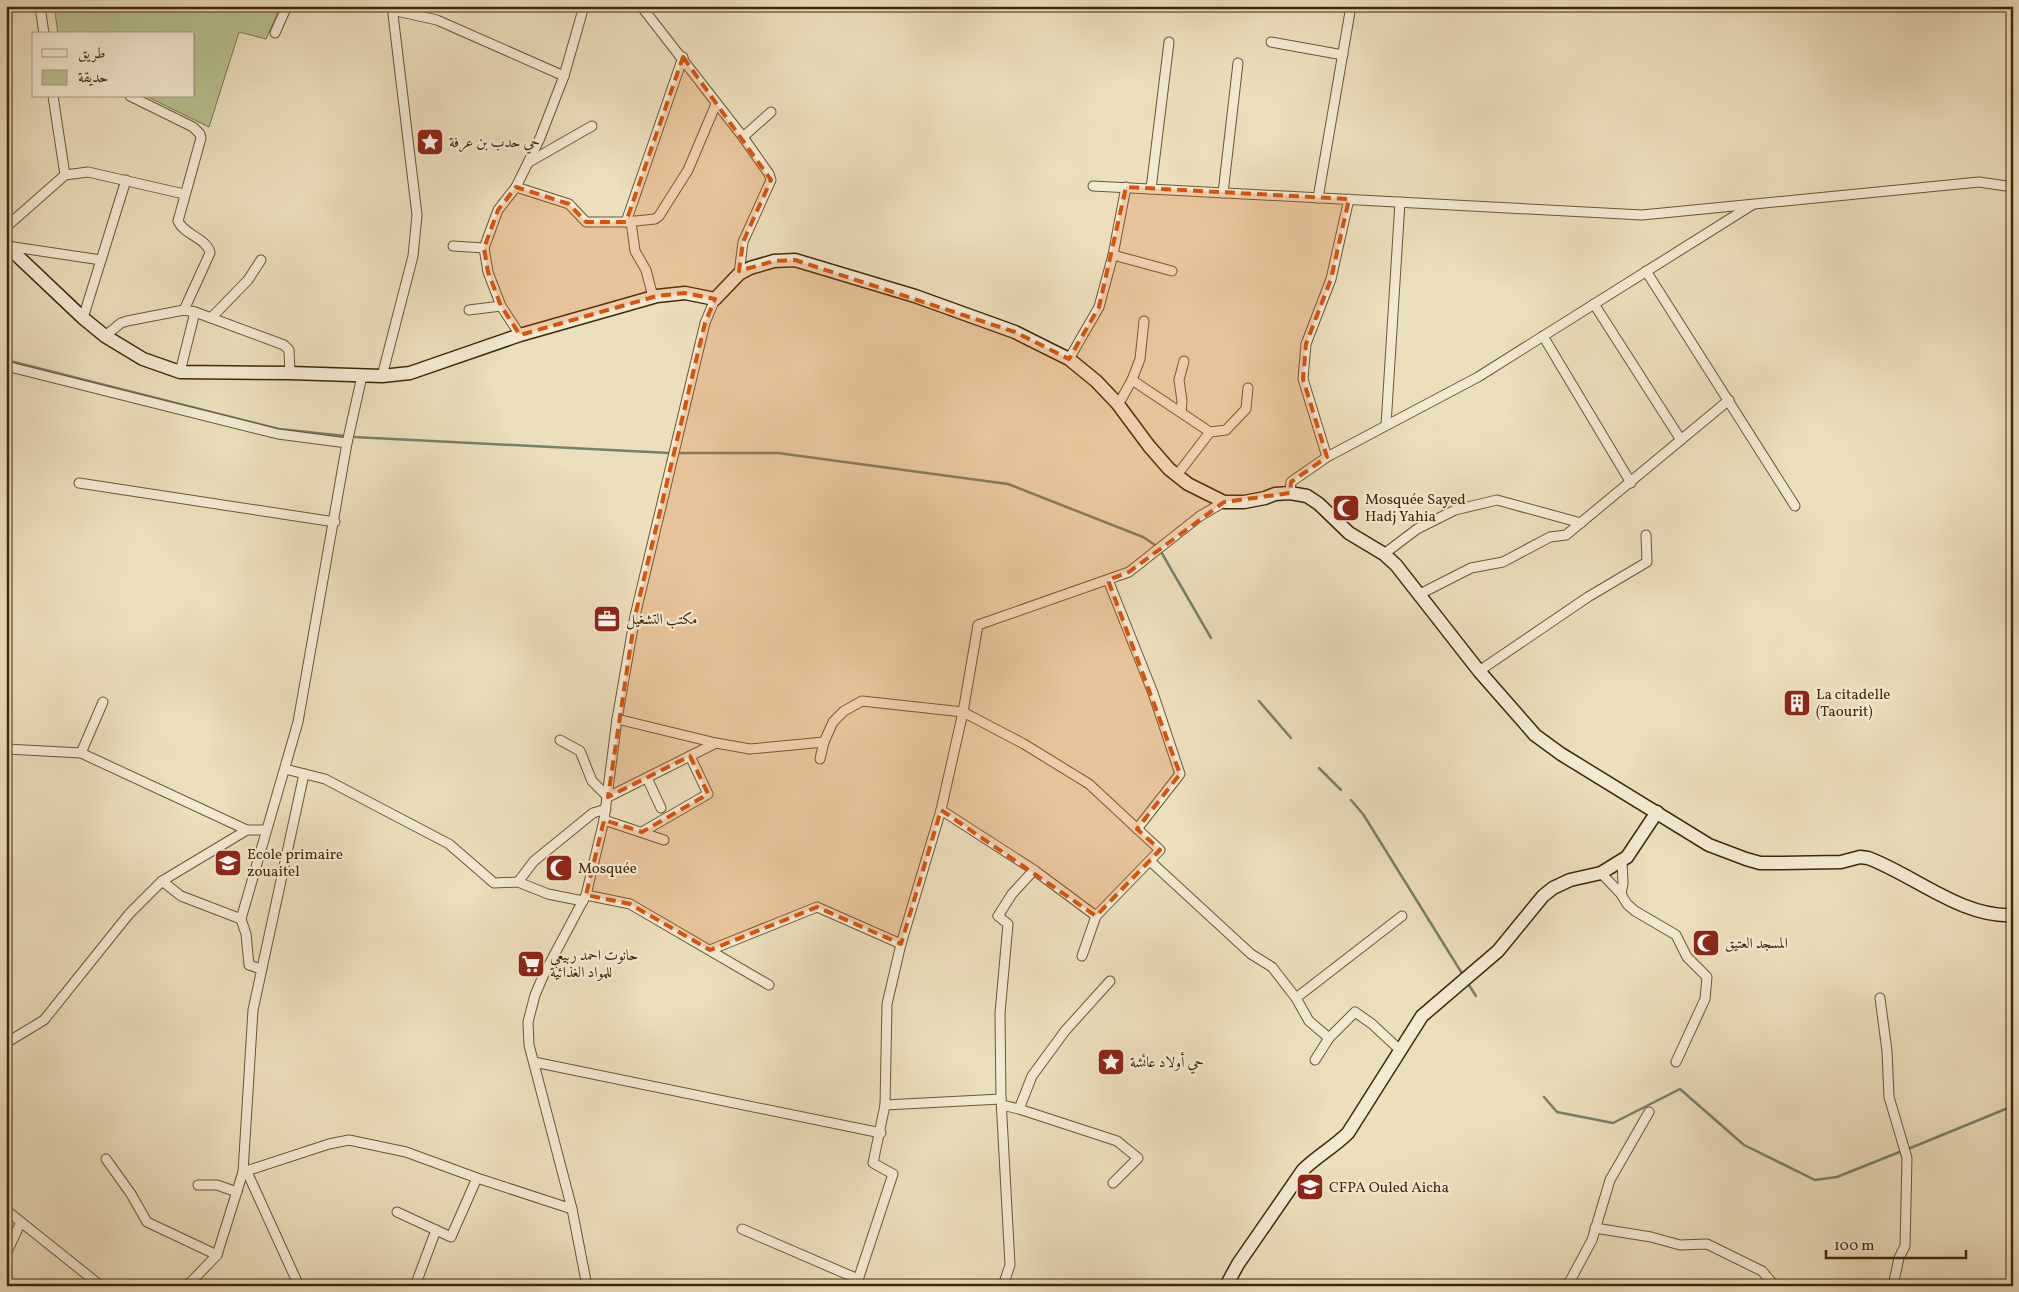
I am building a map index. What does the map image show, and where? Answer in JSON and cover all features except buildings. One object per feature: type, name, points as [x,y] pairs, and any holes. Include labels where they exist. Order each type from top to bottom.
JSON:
[{"type":"street","points":[[40,6],[44,32]]},
{"type":"street","points":[[275,33],[287,6]]},
{"type":"street","points":[[520,335],[501,306],[488,272],[484,248],[498,210],[516,187],[540,138],[564,76],[584,6]]},
{"type":"street","points":[[641,6],[743,137],[769,174],[771,180],[742,242],[739,274]]},
{"type":"street","points":[[1318,198],[1351,6]]},
{"type":"street","points":[[382,376],[413,256],[417,215],[392,8],[437,20],[564,76]]},
{"type":"street","points":[[1151,189],[1169,42]]},
{"type":"street","points":[[1271,42],[1343,55]]},
{"type":"street","points":[[653,297],[646,270],[635,251],[628,222],[682,57]]},
{"type":"street","points":[[1223,193],[1238,63]]},
{"type":"street","points":[[53,98],[65,175]]},
{"type":"street","points":[[134,98],[193,128],[200,134],[201,138],[178,220],[180,225],[208,247],[210,253],[184,310]]},
{"type":"street","points":[[516,187],[569,204],[586,222],[628,222],[655,219],[661,213],[688,170],[716,104]]},
{"type":"street","points":[[743,137],[771,112]]},
{"type":"street","points":[[529,162],[592,126]]},
{"type":"street","points":[[6,226],[65,175],[88,172],[184,194]]},
{"type":"street","points":[[83,318],[126,180]]},
{"type":"street","points":[[1093,186],[1642,215],[1979,182],[2013,187]]},
{"type":"street","points":[[1069,358],[1099,307],[1113,255],[1126,187]]},
{"type":"street","points":[[1327,457],[1303,379],[1305,353],[1306,344],[1331,279],[1349,199]]},
{"type":"street","points":[[1386,425],[1400,202]]},
{"type":"street","points":[[1290,493],[1291,482],[1327,457],[1478,376],[1754,204]]},
{"type":"street","points":[[7,245],[83,318],[105,336],[143,358],[180,372],[362,376],[410,373],[520,335],[653,297],[685,293],[715,299]]},
{"type":"street","points":[[7,245],[101,260]]},
{"type":"street","points":[[453,246],[484,248]]},
{"type":"street","points":[[1113,255],[1172,271]]},
{"type":"street","points":[[211,318],[248,280],[261,260]]},
{"type":"street","points":[[587,1286],[572,1209],[529,1045],[528,1022],[544,974],[584,898],[604,820],[617,719],[635,616],[705,323],[715,299],[739,274],[750,268],[774,261],[795,260],[914,296],[1006,329],[1069,358],[1096,381],[1118,405],[1149,446],[1177,475],[1188,484],[1224,502],[1244,502],[1275,494],[1290,493],[1308,496],[1349,533],[1384,554],[1396,566],[1479,671],[1535,735],[1561,754],[1709,845],[1760,863],[1841,862],[1860,857],[1868,858],[1969,907],[1991,914],[2013,915]]},
{"type":"street","points":[[1646,271],[1795,506]]},
{"type":"street","points":[[1594,304],[1681,440]]},
{"type":"street","points":[[469,310],[501,306]]},
{"type":"street","points":[[105,336],[121,323],[184,310],[195,312],[287,347],[290,373]]},
{"type":"street","points":[[180,372],[195,312]]},
{"type":"street","points":[[1118,405],[1132,380],[1140,359],[1144,321]]},
{"type":"street","points":[[1543,336],[1630,483]]},
{"type":"street","points":[[1181,412],[1182,401],[1179,380],[1184,361]]},
{"type":"street","points":[[6,366],[278,434],[348,443]]},
{"type":"street","points":[[260,969],[249,965],[246,934],[241,919],[265,830],[298,722],[348,443],[362,376]]},
{"type":"street","points":[[1132,380],[1210,432],[1226,430],[1246,409],[1248,388]]},
{"type":"street","points":[[1418,595],[1471,568],[1503,562],[1550,537],[1566,535],[1729,400]]},
{"type":"street","points":[[1177,475],[1210,432]]},
{"type":"street","points":[[79,482],[334,522]]},
{"type":"street","points":[[1384,554],[1417,529],[1455,510],[1497,500],[1581,523]]},
{"type":"street","points":[[742,1229],[857,1282],[894,1174],[873,1163],[881,1132],[885,1105],[887,1004],[900,944],[940,810],[963,712],[978,625],[1129,572],[1187,526],[1224,502]]},
{"type":"street","points":[[1479,671],[1588,596],[1647,562],[1646,535]]},
{"type":"street","points":[[1108,580],[1153,693],[1180,774],[1137,829]]},
{"type":"street","points":[[820,759],[824,742],[834,722],[844,711],[862,701],[963,712],[1024,744],[1089,784],[1160,850],[1096,916],[1082,956]]},
{"type":"street","points":[[82,754],[103,702]]},
{"type":"street","points":[[617,719],[716,743],[750,749],[824,742]]},
{"type":"street","points":[[560,740],[580,751],[592,781],[608,796]]},
{"type":"street","points":[[608,796],[716,743]]},
{"type":"street","points":[[6,749],[82,754],[247,830],[265,830]]},
{"type":"street","points":[[642,832],[708,794],[690,756]]},
{"type":"street","points":[[285,769],[325,779],[449,844],[494,883],[518,882],[548,894],[630,904],[769,985]]},
{"type":"street","points":[[187,1286],[217,1255],[245,1172],[253,1010],[260,969],[304,774]]},
{"type":"street","points":[[646,778],[661,808]]},
{"type":"street","points":[[518,882],[534,862],[592,813],[606,810]]},
{"type":"street","points":[[940,810],[1034,870],[1096,916]]},
{"type":"street","points":[[1226,1286],[1238,1264],[1303,1170],[1315,1158],[1337,1144],[1348,1133],[1422,1016],[1498,951],[1543,896],[1570,880],[1601,873],[1627,857],[1657,812]]},
{"type":"street","points":[[604,820],[664,840]]},
{"type":"street","points":[[6,1043],[44,1020],[129,914],[162,882],[247,830]]},
{"type":"street","points":[[1150,861],[1251,954],[1272,967],[1296,998],[1309,1021],[1329,1038]]},
{"type":"street","points":[[1621,894],[1623,882],[1622,861]]},
{"type":"street","points":[[1003,1286],[1010,1265],[1001,1102],[1000,1013],[1008,924],[998,916],[1012,894],[1034,870]]},
{"type":"street","points":[[1601,873],[1635,911],[1676,935],[1687,957],[1708,977],[1705,999],[1676,1062]]},
{"type":"street","points":[[162,882],[181,896],[241,919]]},
{"type":"street","points":[[710,950],[817,907],[900,944]]},
{"type":"street","points":[[1296,998],[1402,916]]},
{"type":"street","points":[[1019,1109],[1032,1076],[1065,1031],[1110,981]]},
{"type":"street","points":[[1880,998],[1887,1051],[1889,1097],[1907,1158],[1905,1246],[1899,1258],[1893,1286]]},
{"type":"street","points":[[1315,1060],[1329,1038],[1355,1012],[1372,1024],[1401,1051]]},
{"type":"street","points":[[534,1062],[881,1132]]},
{"type":"street","points":[[885,1105],[1001,1102],[1117,1141],[1138,1158],[1113,1183]]},
{"type":"street","points":[[1564,1286],[1570,1280],[1592,1240],[1610,1180],[1649,1112]]},
{"type":"street","points":[[245,1172],[329,1144],[349,1140],[406,1152],[477,1178],[572,1209]]},
{"type":"street","points":[[106,1159],[131,1194],[147,1222],[217,1255]]},
{"type":"street","points":[[245,1172],[299,1286]]},
{"type":"street","points":[[397,1212],[451,1237],[477,1178]]},
{"type":"street","points":[[198,1184],[217,1185],[237,1192]]},
{"type":"street","points":[[6,1210],[101,1286]]},
{"type":"street","points":[[6,1254],[21,1222]]},
{"type":"street","points":[[1595,1228],[1651,1237],[1680,1245],[1707,1244],[1762,1271],[1767,1281],[1775,1286]]},
{"type":"street","points":[[415,1286],[436,1230]]},
{"type":"highlighted area","points":[[683,57],[771,180],[743,242],[739,271],[774,261],[795,260],[1015,332],[1069,359],[1099,307],[1126,187],[1349,199],[1331,279],[1306,344],[1303,379],[1327,457],[1291,482],[1290,493],[1224,502],[1129,572],[1108,580],[1180,774],[1137,829],[1160,850],[1096,916],[941,810],[901,944],[817,907],[710,950],[630,904],[586,895],[604,820],[642,832],[708,794],[690,756],[608,797],[635,616],[705,323],[715,299],[685,293],[657,296],[520,335],[501,306],[488,272],[484,248],[498,210],[516,187],[569,204],[586,222],[626,222]]},
{"type":"green space","points":[[54,6],[281,6],[266,39],[239,32],[209,127],[150,98],[195,98],[195,32],[58,32]]},
{"type":"waterway","points":[[6,360],[279,429],[345,436]]},
{"type":"waterway","points":[[354,437],[669,453]]},
{"type":"waterway","points":[[678,453],[778,453],[1008,484],[1143,537],[1155,545]]},
{"type":"waterway","points":[[1160,550],[1211,638]]},
{"type":"waterway","points":[[1259,701],[1291,738]]},
{"type":"waterway","points":[[1319,768],[1341,790]]},
{"type":"waterway","points":[[1351,800],[1363,814],[1463,975]]},
{"type":"waterway","points":[[1467,982],[1476,996]]},
{"type":"waterway","points":[[1544,1097],[1557,1112],[1613,1123],[1680,1089],[1744,1145],[1815,1180],[1837,1177],[1902,1151]]},
{"type":"waterway","points":[[1908,1149],[2013,1106]]},
{"type":"place","name":"حي حدب بن عرفة","points":[[430,142]]},
{"type":"place","name":"Mosquée Sayed Hadj Yahia","points":[[1346,508]]},
{"type":"place","name":"مكتب التشغيل","points":[[607,619]]},
{"type":"place","name":"La citadelle (Taourit)","points":[[1797,703]]},
{"type":"place","name":"Ecole primaire zouaitel","points":[[228,863]]},
{"type":"place","name":"Mosquée","points":[[559,868]]},
{"type":"place","name":"المسجد العتيق","points":[[1706,943]]},
{"type":"place","name":"حانوت احمد ربيعي للمواد الغذائية","points":[[531,964]]},
{"type":"place","name":"حي أولاد عائشة","points":[[1111,1062]]},
{"type":"place","name":"CFPA Ouled Aicha","points":[[1310,1187]]}]
